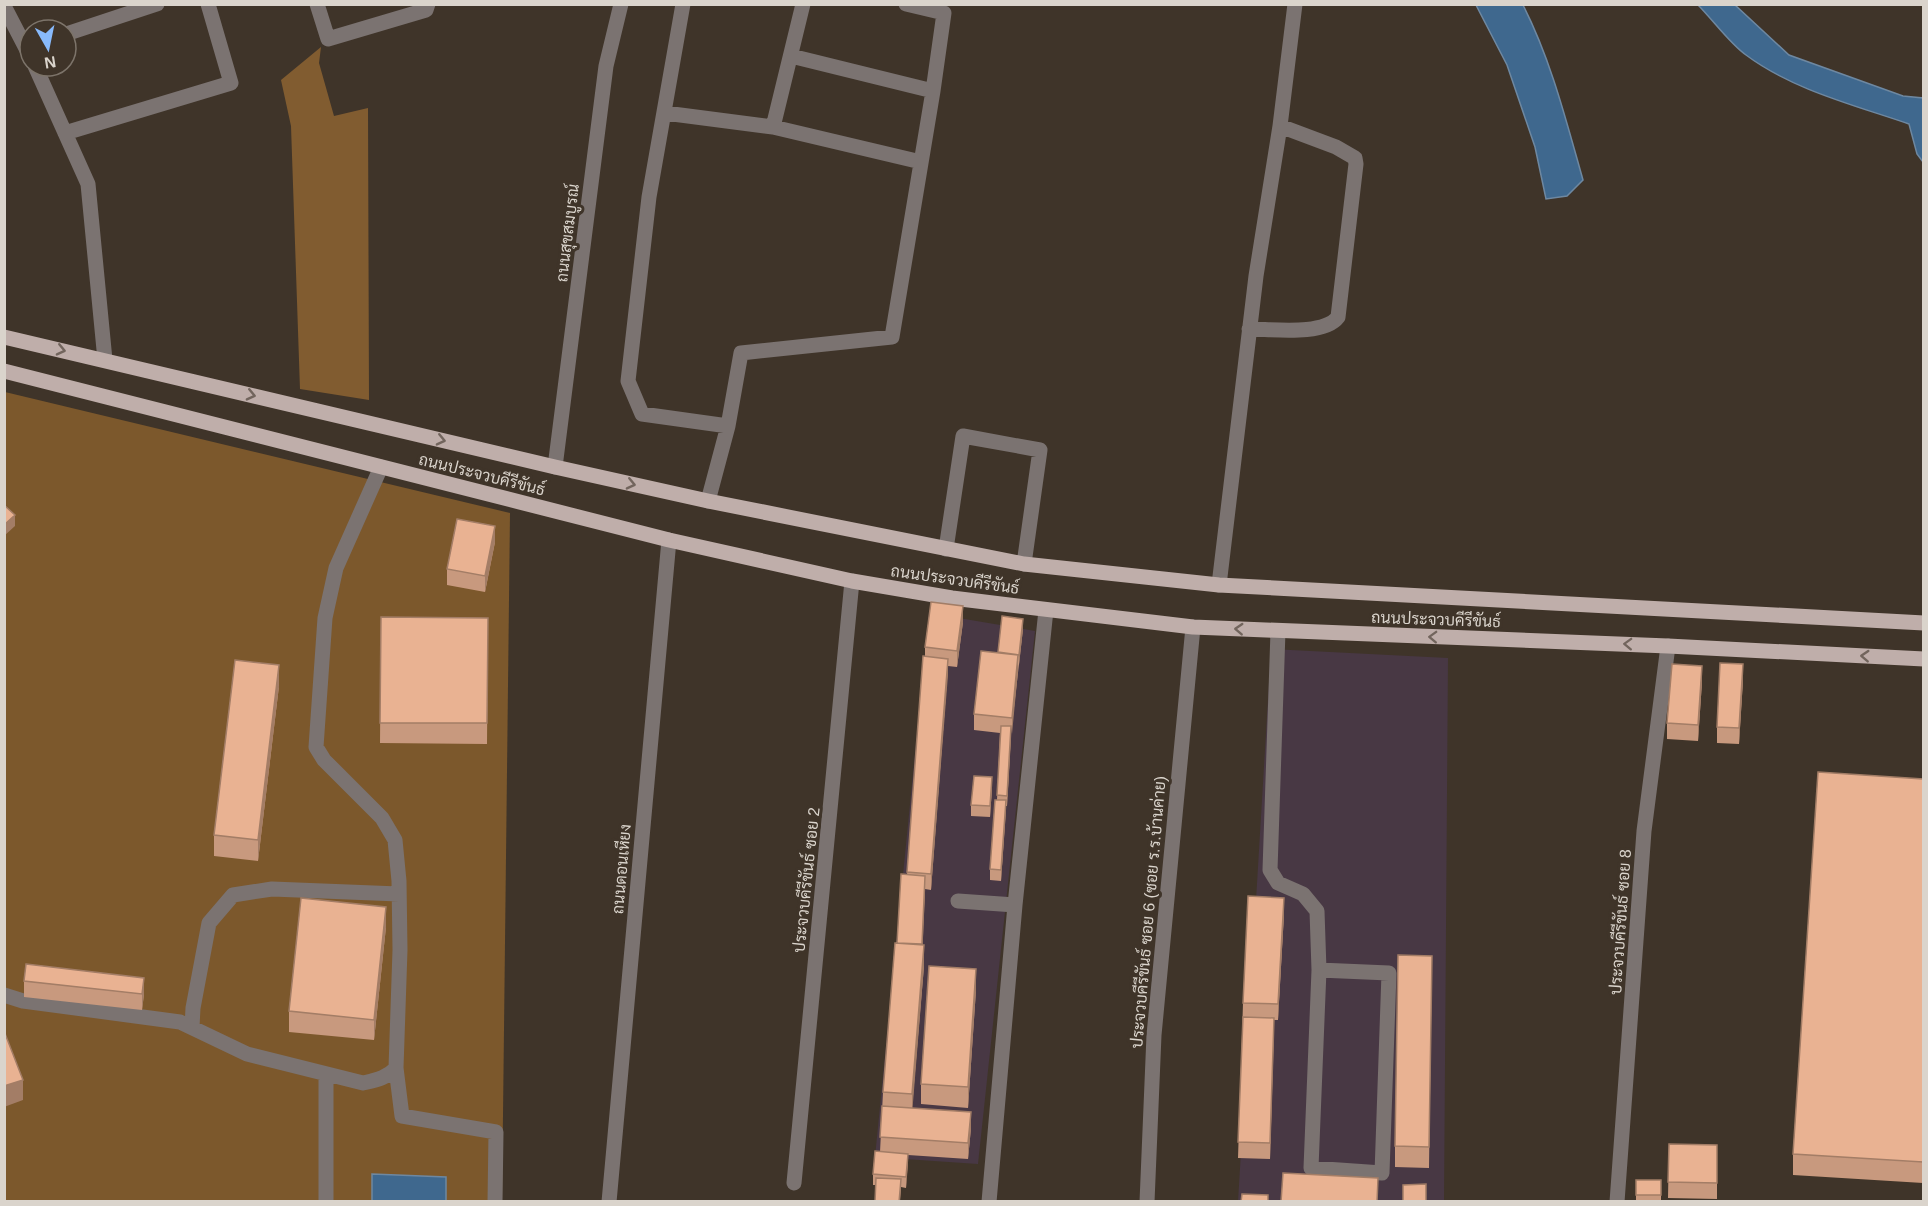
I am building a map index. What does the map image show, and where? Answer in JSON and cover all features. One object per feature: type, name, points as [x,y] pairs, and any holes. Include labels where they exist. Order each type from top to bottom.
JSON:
[{"type":"main road","name":"ถนนประจวบคีรีขันธ์","points":[[4,337],[555,467],[708,501],[1024,564],[1219,585],[1923,623]]},
{"type":"main road","name":"ถนนประจวบคีรีขันธ์","points":[[4,371],[669,540],[852,581],[952,598],[1193,627],[1668,646],[1923,659]]},
{"type":"street","points":[[78,30],[158,4]]},
{"type":"street","points":[[65,133],[231,83],[208,4]]},
{"type":"street","points":[[317,4],[328,39],[426,10],[428,4]]},
{"type":"street","name":"ถนนสุขสมบูรณ์","points":[[555,467],[606,66],[621,4]]},
{"type":"street","points":[[683,4],[665,113],[648,196],[628,381],[642,414],[728,426]]},
{"type":"street","points":[[773,127],[803,4]]},
{"type":"street","points":[[708,501],[728,426],[741,353],[892,337],[944,13],[906,4]]},
{"type":"street","points":[[1219,585],[1256,276],[1280,126],[1295,4]]},
{"type":"street","points":[[4,6],[18,31]]},
{"type":"street","points":[[790,56],[933,91]]},
{"type":"street","points":[[40,78],[88,184],[105,360]]},
{"type":"street","points":[[665,113],[773,127],[921,162]]},
{"type":"street","points":[[1250,329],[1314,329],[1335,322],[1338,317],[1355,158],[1336,147],[1280,126]]},
{"type":"street","points":[[946,549],[963,436],[1040,450],[1024,564]]},
{"type":"street","points":[[381,467],[336,568],[325,618],[316,747],[324,760],[382,818],[395,840],[400,950],[396,1068],[402,1116],[496,1132],[495,1202]]},
{"type":"street","name":"ถนนดอนเหียง","points":[[609,1202],[669,540]]},
{"type":"street","name":"ประจวบคีรีขันธ์ ซอย 2","points":[[794,1183],[852,581]]},
{"type":"street","points":[[989,1202],[1015,905],[1046,610]]},
{"type":"street","name":"ประจวบคีรีขันธ์ ซอย 6 (ซอย ร.ร.บ้านค่าย)","points":[[1147,1202],[1154,1035],[1193,627]]},
{"type":"street","points":[[1278,631],[1270,870],[1278,883],[1303,894],[1317,911],[1320,970],[1311,1168],[1382,1173],[1389,973],[1320,970]]},
{"type":"street","name":"ประจวบคีรีขันธ์ ซอย 8","points":[[1617,1202],[1644,831],[1668,646]]},
{"type":"street","points":[[192,1028],[193,1008],[209,923],[233,895],[272,889],[399,894]]},
{"type":"street","points":[[958,901],[1015,905]]},
{"type":"street","points":[[4,995],[23,1001],[180,1022],[247,1054],[363,1083],[379,1080],[391,1074],[396,1068]]},
{"type":"street","points":[[326,1074],[326,1202]]},
{"type":"shaded area","points":[[321,47],[319,63],[334,116],[368,108],[369,400],[300,389],[291,126],[281,80]]},
{"type":"shaded area","points":[[5,392],[510,513],[502,1201],[5,1201]]},
{"type":"shaded area","points":[[929,613],[1035,631],[978,1164],[875,1157]]},
{"type":"shaded area","points":[[1271,649],[1448,658],[1444,1201],[1238,1202]]},
{"type":"water","points":[[1476,5],[1523,5],[1550,69],[1583,180],[1567,196],[1546,199],[1535,147],[1507,65]]},
{"type":"water","points":[[1698,5],[1735,5],[1789,55],[1903,96],[1923,98],[1923,162],[1917,154],[1909,124],[1825,96],[1764,67],[1734,45]]},
{"type":"water","points":[[372,1174],[446,1177],[446,1201],[372,1201]]},
{"type":"building","points":[[4,505],[15,515],[4,525]]},
{"type":"building","points":[[457,519],[495,526],[485,576],[447,569]]},
{"type":"building","points":[[931,602],[963,606],[957,651],[925,647]]},
{"type":"building","points":[[1002,616],[1023,619],[1019,655],[998,652]]},
{"type":"building","points":[[381,617],[488,618],[487,723],[380,723]]},
{"type":"building","points":[[981,651],[1018,655],[1012,718],[974,714]]},
{"type":"building","points":[[923,656],[948,659],[931,874],[907,872]]},
{"type":"building","points":[[235,660],[279,665],[258,840],[214,835]]},
{"type":"building","points":[[1720,663],[1743,664],[1739,728],[1717,727]]},
{"type":"building","points":[[1672,664],[1702,666],[1698,725],[1667,723]]},
{"type":"building","points":[[1001,726],[1011,726],[1007,796],[997,795]]},
{"type":"building","points":[[1818,772],[1923,779],[1923,1162],[1793,1154]]},
{"type":"building","points":[[974,776],[992,777],[990,806],[971,805]]},
{"type":"building","points":[[995,800],[1006,800],[1001,870],[990,869]]},
{"type":"building","points":[[901,874],[925,876],[922,944],[897,943]]},
{"type":"building","points":[[1248,896],[1284,898],[1278,1004],[1243,1003]]},
{"type":"building","points":[[301,898],[386,907],[374,1020],[289,1011]]},
{"type":"building","points":[[895,943],[924,945],[912,1094],[883,1092]]},
{"type":"building","points":[[1398,955],[1432,956],[1429,1147],[1395,1146]]},
{"type":"building","points":[[26,964],[144,978],[142,994],[24,981]]},
{"type":"building","points":[[929,966],[976,969],[968,1087],[921,1084]]},
{"type":"building","points":[[1243,1017],[1274,1018],[1270,1143],[1238,1142]]},
{"type":"building","points":[[4,1031],[23,1080],[4,1086]]},
{"type":"building","points":[[882,1106],[971,1112],[968,1143],[880,1137]]},
{"type":"building","points":[[1669,1144],[1717,1145],[1717,1183],[1668,1182]]},
{"type":"building","points":[[875,1151],[908,1154],[906,1177],[873,1174]]},
{"type":"building","points":[[1283,1173],[1378,1178],[1377,1202],[1281,1202]]},
{"type":"building","points":[[876,1178],[901,1179],[899,1202],[875,1202]]},
{"type":"building","points":[[1636,1180],[1661,1180],[1661,1195],[1636,1195]]},
{"type":"building","points":[[1426,1184],[1426,1202],[1403,1202],[1403,1185]]},
{"type":"building","points":[[1242,1194],[1268,1195],[1268,1202],[1241,1202]]}]
